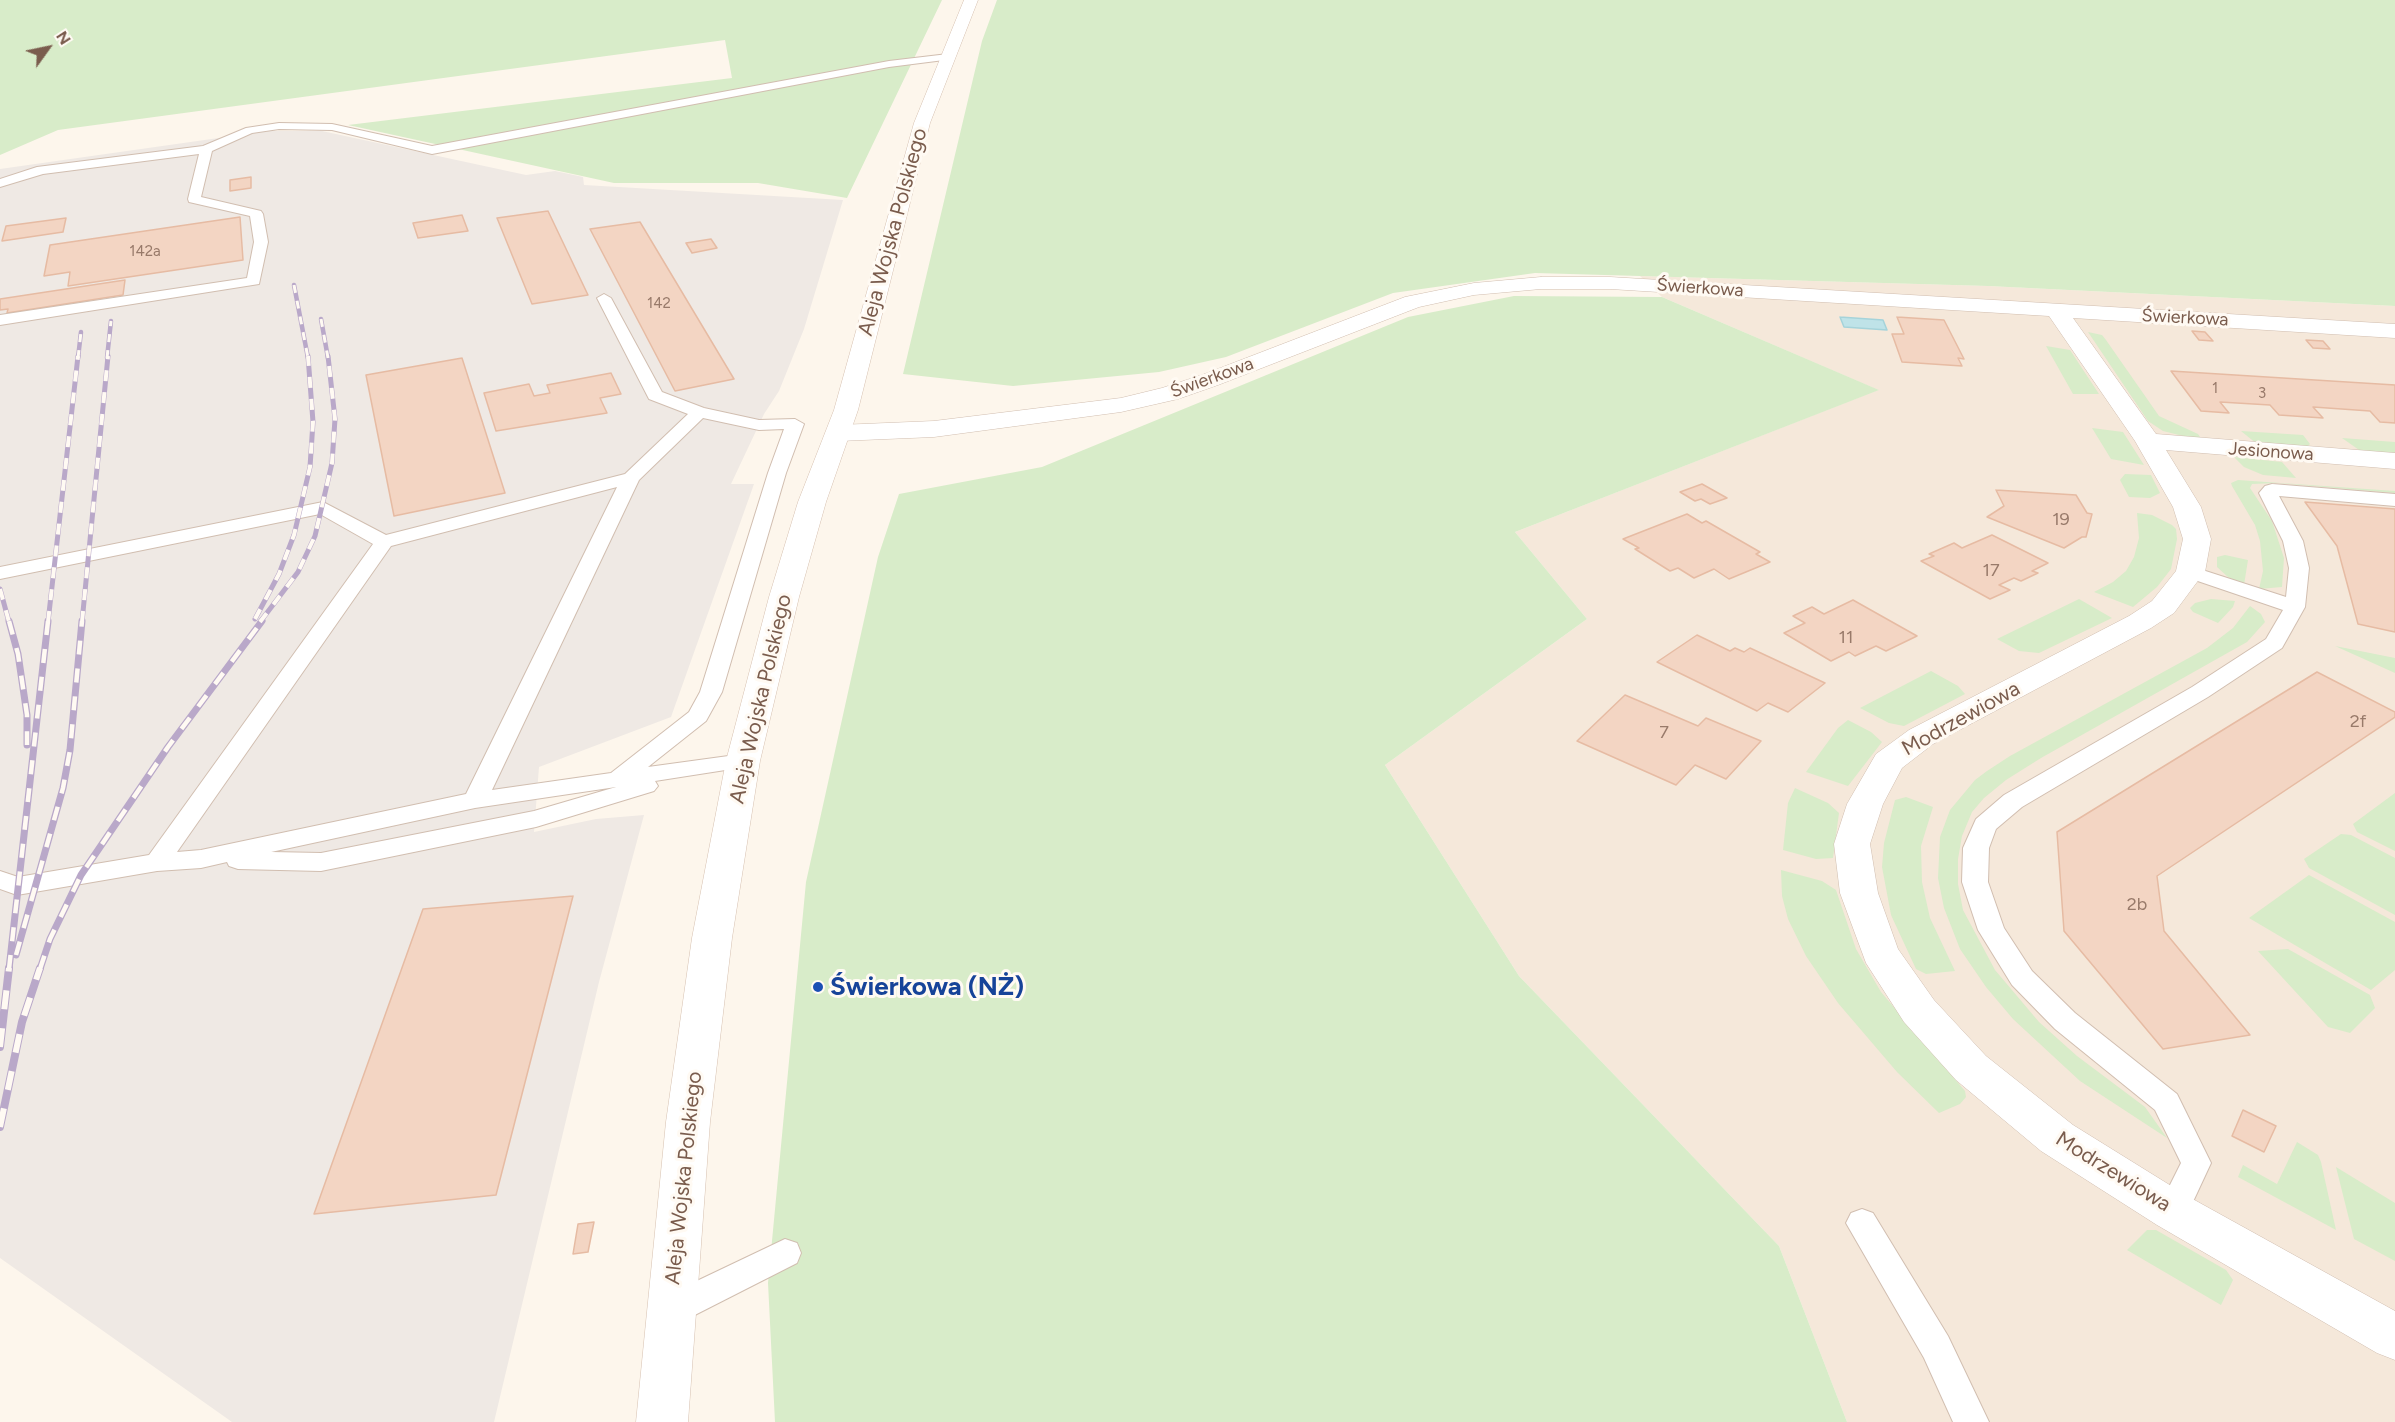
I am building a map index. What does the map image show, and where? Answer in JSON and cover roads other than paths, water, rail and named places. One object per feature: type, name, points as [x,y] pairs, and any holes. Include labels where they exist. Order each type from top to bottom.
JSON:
[{"type":"street","name":"Aleja Wojska Polskiego","points":[[662,1422],[688,1122],[709,961],[742,761],[784,597],[812,502],[843,422],[922,123],[971,0]]},
{"type":"street","name":"Świerkowa","points":[[843,422],[934,429],[1121,405],[1169,394],[1413,302],[1474,289],[1508,285],[1610,283],[2395,331]]},
{"type":"street","name":"Modrzewiowa","points":[[2056,310],[2148,441],[2187,507],[2197,539],[2190,573],[2163,607],[2140,622],[1921,737],[1888,762],[1865,804],[1852,844],[1860,893],[1880,953],[1918,1011],[1971,1068],[2057,1138],[2173,1210],[2395,1337]]},
{"type":"street","name":"Jesionowa","points":[[2148,441],[2395,461]]},
{"type":"lane","points":[[0,183],[41,170],[206,149],[226,138],[250,130],[279,126],[332,127],[432,150],[909,60],[948,57]]},
{"type":"lane","points":[[383,150],[404,143]]},
{"type":"lane","points":[[0,320],[254,281],[261,242],[256,214],[194,199],[206,149]]},
{"type":"lane","points":[[604,298],[655,395],[699,412],[759,425],[795,424],[777,472],[711,692],[698,716],[617,780]]},
{"type":"lane","points":[[475,800],[631,478],[699,412]]},
{"type":"lane","points":[[157,862],[384,542],[631,478]]},
{"type":"lane","points":[[2173,1210],[2196,1163],[2166,1102],[2065,1021],[2022,978],[1991,930],[1975,882],[1976,848],[1985,825],[2013,801],[2200,692],[2274,643],[2295,608],[2299,568],[2293,541],[2268,493],[2272,490],[2279,490],[2395,500]]},
{"type":"lane","points":[[0,573],[323,508],[384,542]]},
{"type":"lane","points":[[2190,573],[2295,608]]},
{"type":"lane","points":[[201,859],[475,800],[690,771],[742,761]]},
{"type":"lane","points":[[0,880],[17,886],[157,862],[201,859],[321,862],[536,819],[690,771]]},
{"type":"lane","points":[[1862,1223],[1936,1347],[1971,1422]]},
{"type":"lane","points":[[671,1310],[785,1253]]},
{"type":"water","points":[[1840,317],[1883,320],[1887,330],[1844,327]]},
{"type":"railway","points":[[294,285],[308,358]]},
{"type":"railway","points":[[321,319],[328,358]]},
{"type":"railway","points":[[107,358],[111,321]]},
{"type":"railway","points":[[78,358],[81,332]]},
{"type":"railway","points":[[48,622],[78,356]]},
{"type":"railway","points":[[82,622],[108,356]]},
{"type":"railway","points":[[255,619],[279,574],[294,535],[310,467],[313,422],[308,356]]},
{"type":"railway","points":[[260,622],[298,572],[315,536],[332,463],[335,419],[328,356]]},
{"type":"railway","points":[[0,589],[9,622]]},
{"type":"railway","points":[[9,621],[18,654],[27,715],[27,745]]},
{"type":"railway","points":[[9,969],[48,621]]},
{"type":"railway","points":[[16,955],[63,788],[70,750],[82,621]]},
{"type":"railway","points":[[40,969],[50,939],[81,875],[168,747],[262,621]]},
{"type":"railway","points":[[0,1047],[9,968]]},
{"type":"railway","points":[[0,1127],[22,1022],[40,968]]},
{"type":"place","name":"Świerkowa (NŻ)","points":[[818,987]]}]
